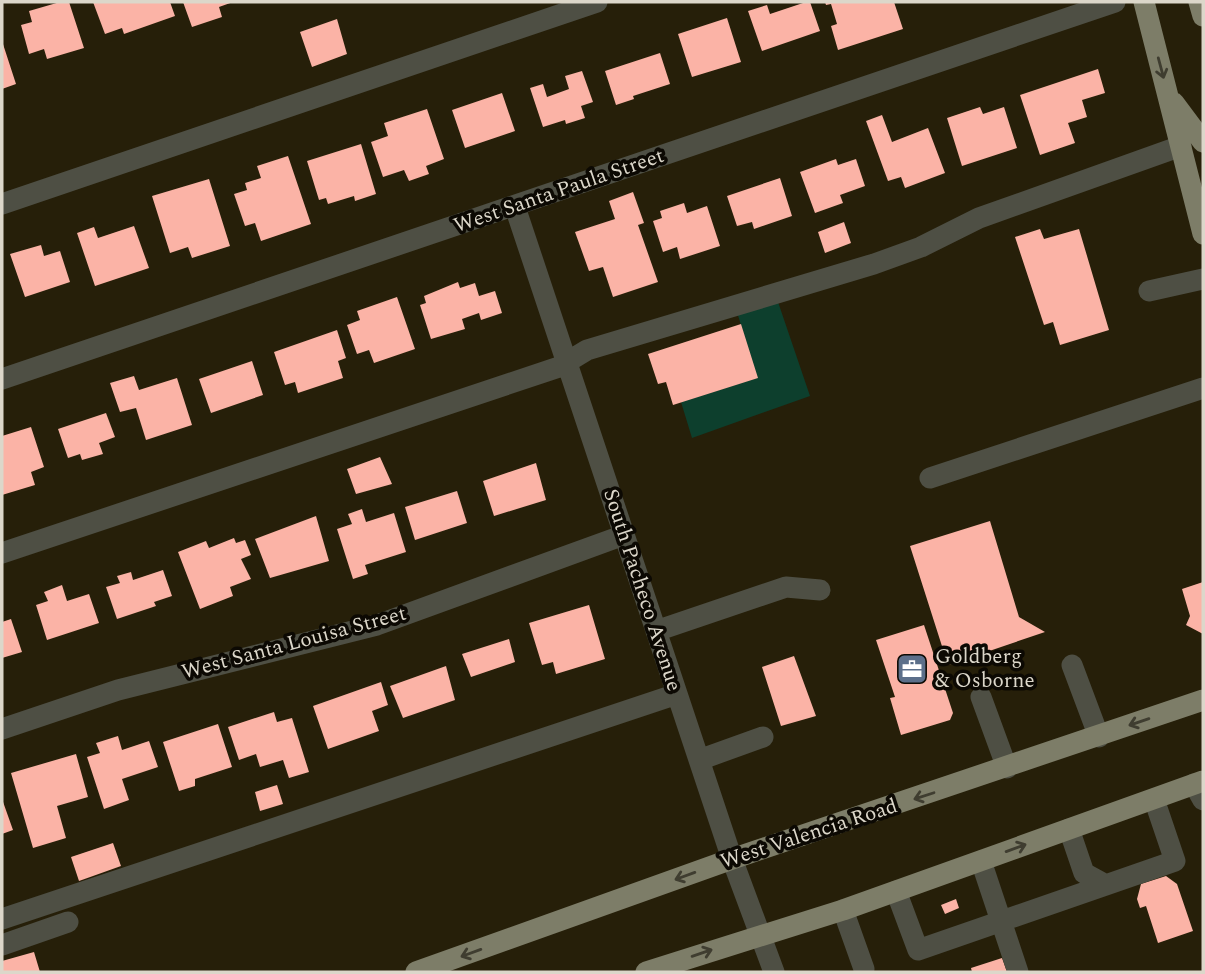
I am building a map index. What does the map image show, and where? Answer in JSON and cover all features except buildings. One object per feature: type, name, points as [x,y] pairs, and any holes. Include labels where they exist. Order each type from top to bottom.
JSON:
[{"type":"main road","points":[[1144,2],[1203,234]]},
{"type":"main road","points":[[1199,2],[1203,16]]},
{"type":"main road","points":[[1169,96],[1203,142]]},
{"type":"main road","name":"West Valencia Road","points":[[416,972],[732,859],[1099,737],[1203,699]]},
{"type":"main road","points":[[646,972],[759,934],[843,910],[1154,799],[1200,788]]},
{"type":"street","points":[[2,204],[597,2]]},
{"type":"street","name":"West Santa Paula Street","points":[[2,379],[1115,2]]},
{"type":"street","points":[[2,553],[566,363],[587,349],[874,264],[921,247],[979,218],[1181,146]]},
{"type":"street","name":"South Pacheco Avenue","points":[[514,207],[759,934],[767,970]]},
{"type":"street","points":[[1149,291],[1203,279]]},
{"type":"street","points":[[930,478],[1203,388]]},
{"type":"street","name":"West Santa Louisa Street","points":[[2,729],[118,690],[377,625],[624,535]]},
{"type":"street","points":[[656,631],[786,587],[820,590]]},
{"type":"street","points":[[1072,665],[1099,737]]},
{"type":"street","points":[[2,919],[677,694]]},
{"type":"street","points":[[981,697],[1007,768]]},
{"type":"street","points":[[699,760],[763,737]]},
{"type":"street","points":[[897,891],[918,950],[1175,861],[1154,799]]},
{"type":"street","points":[[1069,829],[1084,873],[1105,885]]},
{"type":"street","points":[[981,861],[1018,972]]},
{"type":"street","points":[[843,910],[864,969]]},
{"type":"street","points":[[2,945],[68,922]]},
{"type":"green space","points":[[777,299],[810,396],[692,438],[681,402],[757,378],[737,312]]},
{"type":"place","name":"Goldberg & Osborne","points":[[912,669]]}]
